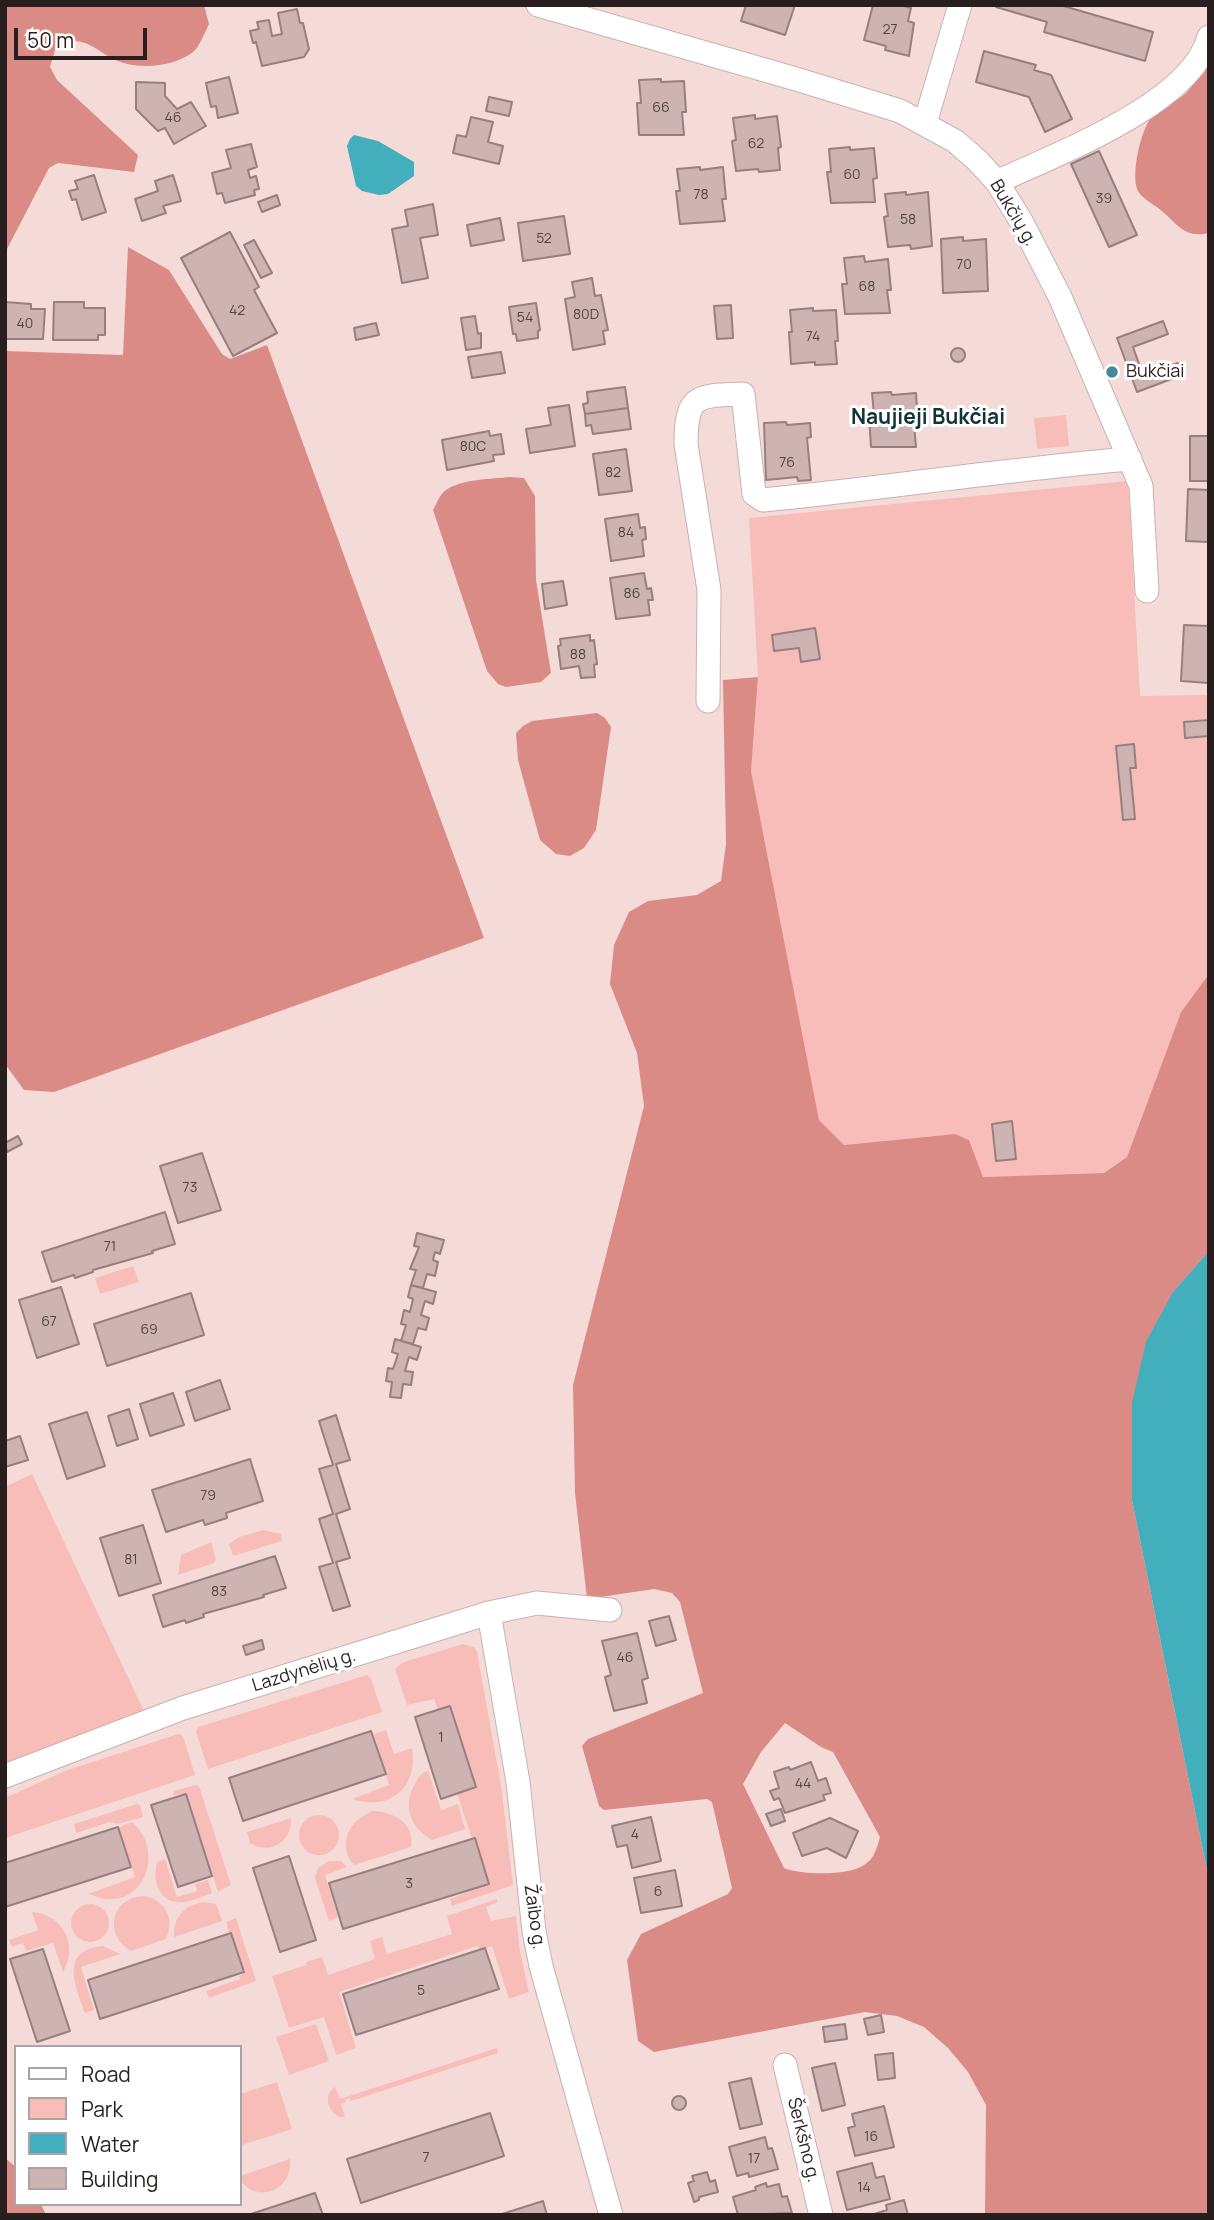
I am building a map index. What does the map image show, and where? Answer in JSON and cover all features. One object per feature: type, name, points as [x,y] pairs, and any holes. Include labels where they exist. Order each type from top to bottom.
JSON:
[{"type":"street","name":"Bukčių g.","points":[[538,5],[833,89],[900,111],[955,141],[978,162],[997,182],[1021,221],[1060,297],[1130,458],[1141,486],[1147,591]]},
{"type":"street","points":[[925,123],[960,5]]},
{"type":"street","points":[[997,182],[1113,127],[1153,104],[1195,63],[1209,37]]},
{"type":"street","points":[[708,701],[709,590],[686,444],[686,420],[698,398],[743,394],[754,494],[763,500],[1130,458]]},
{"type":"street","name":"Lazdynėlių g.","points":[[5,1776],[183,1708],[489,1612],[537,1603],[610,1610]]},
{"type":"street","name":"Žaibo g.","points":[[489,1612],[518,1782],[534,1931],[544,1976],[611,2215]]},
{"type":"street","name":"Šerkšno g.","points":[[785,2065],[821,2215]]},
{"type":"green space","points":[[1066,415],[1069,446],[1037,449],[1034,418]]},
{"type":"green space","points":[[1128,481],[1140,696],[1209,695],[1209,974],[1181,1012],[1127,1157],[1104,1173],[983,1177],[969,1140],[955,1134],[844,1145],[819,1120],[751,771],[758,677],[749,518]]},
{"type":"green space","points":[[133,1266],[139,1282],[100,1294],[95,1278]]},
{"type":"green space","points":[[32,1474],[144,1711],[5,1765],[5,1487]]},
{"type":"green space","points":[[263,1530],[281,1534],[282,1541],[233,1556],[229,1544],[239,1537]]},
{"type":"green space","points":[[211,1542],[216,1560],[214,1563],[178,1575],[181,1555]]},
{"type":"green space","points":[[463,1644],[474,1647],[477,1652],[501,1785],[513,1885],[452,1906],[450,1899],[489,1884],[457,1793],[476,1787],[450,1706],[438,1710],[434,1699],[407,1705],[395,1669],[401,1663]]},
{"type":"green space","points":[[367,1675],[371,1679],[382,1712],[208,1769],[196,1732],[198,1727]]},
{"type":"green space","points":[[386,1730],[394,1754],[412,1748],[413,1762],[406,1785],[390,1799],[366,1802],[352,1799],[389,1785],[374,1734]]},
{"type":"green space","points":[[178,1734],[183,1736],[195,1775],[5,1838],[5,1798],[65,1771]]},
{"type":"green space","points":[[428,1771],[441,1810],[458,1804],[465,1829],[432,1840],[413,1822],[409,1807],[409,1799],[417,1780]]},
{"type":"green space","points":[[199,1786],[231,1885],[218,1892],[186,1794],[173,1795],[174,1791]]},
{"type":"green space","points":[[140,1805],[143,1817],[118,1824],[110,1822],[76,1833],[74,1824]]},
{"type":"green space","points":[[373,1811],[401,1820],[410,1831],[411,1847],[354,1865],[346,1849],[348,1833],[358,1820]]},
{"type":"green space","points":[[319,1815],[327,1816],[333,1821],[338,1827],[338,1843],[333,1849],[327,1854],[319,1855],[311,1854],[305,1849],[300,1843],[299,1835],[300,1827],[305,1821],[311,1816]]},
{"type":"green space","points":[[291,1818],[288,1833],[279,1844],[265,1848],[250,1843],[247,1832]]},
{"type":"green space","points":[[132,1822],[142,1833],[147,1846],[146,1873],[140,1884],[131,1893],[118,1899],[103,1899],[88,1894],[135,1877],[119,1827]]},
{"type":"green space","points":[[165,1859],[177,1897],[197,1891],[195,1884],[208,1880],[212,1893],[184,1902],[175,1902],[163,1896],[157,1884],[156,1869],[157,1862]]},
{"type":"green space","points":[[329,1861],[341,1861],[347,1867],[325,1875],[338,1917],[329,1921],[315,1878],[318,1868]]},
{"type":"green space","points":[[145,1896],[158,1902],[167,1912],[169,1932],[166,1939],[131,1951],[117,1936],[115,1917],[125,1902]]},
{"type":"green space","points":[[497,1899],[497,1902],[486,1907],[491,1921],[516,1916],[520,1952],[529,1992],[509,1999],[492,1946],[480,1950],[477,1946],[339,1992],[356,2048],[336,2055],[324,2017],[289,2028],[272,1976],[307,1965],[306,1962],[322,1957],[328,1975],[375,1959],[370,1941],[382,1937],[387,1954],[452,1934],[447,1916]]},
{"type":"green space","points":[[203,1902],[216,1904],[222,1921],[174,1937],[175,1924],[181,1913],[190,1906]]},
{"type":"green space","points":[[90,1904],[104,1909],[109,1923],[104,1937],[90,1942],[76,1937],[71,1923],[76,1909]]},
{"type":"green space","points":[[32,1912],[52,1919],[65,1933],[69,1952],[63,1972],[53,1943],[26,1951],[23,1943],[12,1947],[9,1940],[38,1930]]},
{"type":"green space","points":[[236,1918],[256,1981],[209,1998],[206,1991],[240,1979],[239,1976],[243,1974],[226,1922]]},
{"type":"green space","points":[[103,1946],[120,1954],[81,1967],[94,2010],[85,2013],[75,1981],[75,1962],[80,1954]]},
{"type":"green space","points":[[316,2024],[329,2061],[289,2075],[276,2037]]},
{"type":"green space","points":[[497,2048],[498,2053],[351,2101],[349,2098],[341,2104],[345,2117],[332,2111],[328,2103],[329,2094],[335,2087],[340,2099]]},
{"type":"green space","points":[[277,2082],[292,2129],[242,2145],[242,2093]]},
{"type":"green space","points":[[290,2159],[290,2170],[286,2178],[273,2190],[265,2192],[247,2188],[242,2182],[242,2175]]},
{"type":"shaded area","points":[[5,5],[204,5],[209,24],[193,52],[175,61],[154,66],[122,63],[88,44],[76,41],[68,40],[55,50],[50,67],[57,80],[138,155],[134,172],[58,163],[49,168],[5,253]]},
{"type":"shaded area","points":[[1209,63],[1209,233],[1194,234],[1179,227],[1140,194],[1135,174],[1141,140],[1149,120],[1186,93]]},
{"type":"shaded area","points":[[128,247],[169,270],[222,354],[230,359],[267,345],[484,938],[54,1092],[24,1090],[5,1064],[5,351],[123,355]]},
{"type":"shaded area","points":[[524,478],[535,496],[536,580],[551,673],[541,682],[506,687],[498,684],[487,671],[433,510],[442,494],[453,486],[477,480]]},
{"type":"shaded area","points":[[758,677],[751,771],[819,1120],[844,1145],[955,1134],[969,1140],[983,1177],[1104,1173],[1127,1157],[1181,1012],[1209,974],[1209,1251],[1173,1292],[1132,1500],[1209,1880],[1209,2215],[985,2215],[986,2105],[968,2072],[948,2048],[924,2027],[897,2016],[865,2012],[654,2052],[638,2041],[627,1960],[641,1934],[728,1894],[732,1888],[712,1802],[707,1799],[604,1810],[599,1806],[582,1746],[588,1739],[703,1693],[680,1602],[672,1593],[654,1589],[587,1599],[575,1493],[573,1385],[644,1106],[637,1053],[610,984],[614,945],[629,912],[648,901],[697,895],[721,881],[726,844],[723,680]],"holes":[[[785,1723],[833,1752],[880,1837],[870,1860],[857,1869],[836,1873],[812,1873],[784,1868],[743,1784],[761,1752]]]},
{"type":"shaded area","points":[[597,713],[605,718],[611,727],[596,830],[584,848],[570,856],[556,854],[540,840],[518,760],[516,733],[532,721]]},
{"type":"shaded area","points":[[5,2158],[14,2165],[14,2206],[42,2206],[46,2215],[5,2215]]},
{"type":"water","points":[[354,135],[378,141],[414,162],[414,176],[388,194],[362,191],[356,186],[347,146]]},
{"type":"water","points":[[1209,1251],[1209,1880],[1132,1500],[1132,1403],[1146,1342],[1173,1292]]},
{"type":"building","points":[[746,5],[795,5],[785,35],[741,21]]},
{"type":"building","points":[[873,5],[901,5],[911,8],[908,21],[914,23],[909,56],[885,50],[886,46],[864,40]]},
{"type":"building","points":[[996,5],[1060,5],[1153,32],[1145,61],[1044,32],[1047,22]]},
{"type":"building","points":[[297,9],[309,49],[304,57],[262,66],[256,42],[253,43],[250,31],[259,29],[257,22],[269,20],[272,36],[282,34],[278,13]]},
{"type":"building","points":[[984,51],[1036,65],[1034,70],[1051,75],[1072,119],[1045,132],[1029,97],[976,82]]},
{"type":"building","points":[[229,77],[238,113],[218,118],[216,106],[211,107],[206,83]]},
{"type":"building","points":[[661,79],[661,82],[684,81],[684,135],[639,135],[639,80]]},
{"type":"building","points":[[136,82],[165,83],[165,96],[177,109],[191,102],[206,126],[174,144],[165,128],[158,131],[136,109]]},
{"type":"building","points":[[489,97],[512,102],[509,116],[486,111]]},
{"type":"building","points":[[755,115],[755,119],[777,116],[781,147],[778,148],[780,170],[736,171],[732,141],[736,140],[733,118]]},
{"type":"building","points":[[471,117],[493,122],[488,142],[503,146],[499,164],[453,153],[457,135],[466,137]]},
{"type":"building","points":[[251,144],[257,167],[248,170],[250,178],[256,176],[259,189],[254,190],[255,195],[225,203],[222,193],[217,194],[212,173],[231,168],[226,150]]},
{"type":"building","points":[[850,147],[850,150],[874,148],[877,178],[873,179],[875,202],[831,203],[827,172],[831,172],[829,149]]},
{"type":"building","points":[[1099,151],[1137,235],[1109,247],[1071,164]]},
{"type":"building","points":[[700,167],[700,170],[723,167],[726,199],[722,199],[725,221],[680,224],[676,191],[680,191],[677,169]]},
{"type":"building","points":[[94,175],[106,212],[82,220],[76,199],[72,200],[69,191],[78,189],[75,181]]},
{"type":"building","points":[[173,175],[181,201],[163,206],[166,213],[142,221],[135,199],[158,191],[155,181]]},
{"type":"building","points":[[906,192],[906,195],[928,192],[932,246],[911,249],[910,245],[888,247],[884,217],[888,216],[885,194]]},
{"type":"building","points":[[277,195],[280,205],[262,212],[258,202]]},
{"type":"building","points":[[433,204],[438,235],[420,238],[428,278],[402,283],[392,229],[408,226],[405,210]]},
{"type":"building","points":[[564,216],[570,254],[523,261],[518,223]]},
{"type":"building","points":[[500,218],[504,240],[471,246],[467,225]]},
{"type":"building","points":[[230,232],[259,287],[254,290],[277,333],[233,356],[181,258]]},
{"type":"building","points":[[963,237],[963,241],[986,239],[988,291],[943,293],[941,239]]},
{"type":"building","points":[[254,240],[272,273],[261,278],[244,245]]},
{"type":"building","points":[[864,256],[865,262],[888,259],[891,290],[887,290],[890,313],[845,314],[842,284],[847,284],[844,258]]},
{"type":"building","points":[[592,278],[595,296],[601,295],[608,330],[603,331],[605,344],[573,350],[565,299],[575,297],[572,282]]},
{"type":"building","points":[[5,302],[31,304],[31,309],[45,309],[43,339],[5,339]]},
{"type":"building","points":[[54,302],[84,302],[84,308],[105,308],[105,335],[98,335],[98,340],[53,340]]},
{"type":"building","points":[[536,303],[540,330],[538,338],[517,341],[516,334],[513,334],[509,307]]},
{"type":"building","points":[[731,305],[733,338],[717,339],[714,306]]},
{"type":"building","points":[[813,308],[813,311],[836,310],[837,364],[791,364],[790,310]]},
{"type":"building","points":[[475,316],[478,334],[481,333],[481,348],[466,350],[461,318]]},
{"type":"building","points":[[1163,321],[1168,334],[1133,347],[1143,375],[1178,363],[1182,375],[1137,392],[1117,338]]},
{"type":"building","points":[[376,323],[379,335],[356,340],[354,328]]},
{"type":"building","points":[[955,348],[961,348],[965,355],[961,362],[955,362],[951,358],[951,352]]},
{"type":"building","points":[[501,352],[505,373],[472,378],[468,357]]},
{"type":"building","points":[[625,387],[628,408],[585,414],[583,404],[588,403],[587,392]]},
{"type":"building","points":[[891,392],[892,395],[916,393],[916,447],[871,447],[869,416],[874,415],[872,393]]},
{"type":"building","points":[[569,405],[575,446],[530,453],[526,429],[551,425],[548,408]]},
{"type":"building","points":[[628,408],[631,429],[593,434],[591,425],[586,426],[585,414]]},
{"type":"building","points":[[786,422],[787,425],[810,423],[811,437],[807,438],[811,480],[798,481],[797,477],[766,480],[764,423]]},
{"type":"building","points":[[489,431],[490,436],[501,434],[504,454],[493,455],[494,461],[447,470],[442,440]]},
{"type":"building","points":[[1190,436],[1209,436],[1209,481],[1190,481]]},
{"type":"building","points":[[626,449],[632,491],[599,495],[593,454]]},
{"type":"building","points":[[1188,489],[1209,490],[1209,542],[1186,541]]},
{"type":"building","points":[[638,514],[640,528],[645,527],[646,539],[642,540],[644,556],[611,561],[605,519]]},
{"type":"building","points":[[644,573],[647,589],[651,588],[653,600],[648,600],[650,615],[616,619],[610,578]]},
{"type":"building","points":[[563,581],[567,605],[545,609],[542,584]]},
{"type":"building","points":[[1184,625],[1209,626],[1209,683],[1181,681]]},
{"type":"building","points":[[815,628],[820,659],[801,662],[799,648],[774,651],[772,635]]},
{"type":"building","points":[[590,635],[590,641],[594,640],[597,664],[594,665],[595,677],[581,678],[579,666],[561,669],[558,646],[561,645],[560,639]]},
{"type":"building","points":[[1209,720],[1209,736],[1185,738],[1184,722]]},
{"type":"building","points":[[1134,744],[1136,768],[1130,768],[1135,819],[1123,820],[1116,746]]},
{"type":"building","points":[[1012,1121],[1016,1159],[996,1161],[992,1124]]},
{"type":"building","points":[[18,1136],[22,1144],[7,1152],[5,1143]]},
{"type":"building","points":[[202,1153],[221,1210],[178,1223],[160,1166]]},
{"type":"building","points":[[165,1212],[175,1244],[75,1278],[74,1275],[52,1282],[42,1252]]},
{"type":"building","points":[[417,1233],[444,1240],[440,1254],[435,1252],[433,1260],[438,1262],[435,1276],[427,1274],[423,1288],[411,1285],[416,1270],[410,1269],[419,1247],[414,1246]]},
{"type":"building","points":[[411,1285],[436,1292],[433,1304],[425,1301],[421,1315],[429,1318],[426,1330],[418,1328],[413,1344],[401,1341],[406,1325],[401,1324],[404,1310],[410,1312],[413,1299],[408,1297]]},
{"type":"building","points":[[61,1287],[79,1344],[37,1358],[19,1300]]},
{"type":"building","points":[[191,1293],[204,1335],[107,1366],[94,1324]]},
{"type":"building","points":[[395,1339],[421,1347],[417,1360],[409,1357],[405,1371],[413,1372],[411,1385],[403,1384],[401,1398],[390,1397],[392,1382],[386,1381],[388,1368],[393,1369],[398,1354],[392,1352]]},
{"type":"building","points":[[220,1380],[230,1409],[195,1421],[186,1392]]},
{"type":"building","points":[[173,1393],[184,1425],[150,1436],[140,1404]]},
{"type":"building","points":[[129,1409],[138,1439],[117,1446],[108,1416]]},
{"type":"building","points":[[87,1412],[105,1466],[67,1479],[49,1424]]},
{"type":"building","points":[[336,1415],[350,1460],[336,1464],[350,1509],[336,1514],[350,1558],[336,1562],[350,1606],[333,1611],[319,1567],[333,1563],[319,1519],[333,1514],[319,1469],[333,1465],[319,1421]]},
{"type":"building","points":[[20,1436],[28,1460],[5,1467],[5,1441]]},
{"type":"building","points":[[250,1459],[263,1501],[226,1513],[227,1518],[205,1525],[203,1520],[166,1532],[152,1490]]},
{"type":"building","points":[[143,1525],[161,1583],[119,1596],[100,1538]]},
{"type":"building","points":[[275,1556],[286,1588],[203,1614],[204,1617],[186,1623],[185,1620],[163,1627],[153,1595]]},
{"type":"building","points":[[669,1616],[676,1640],[656,1646],[649,1621]]},
{"type":"building","points":[[637,1633],[648,1678],[642,1680],[647,1703],[614,1711],[605,1677],[611,1675],[602,1641]]},
{"type":"building","points":[[262,1640],[264,1649],[246,1655],[243,1646]]},
{"type":"building","points":[[450,1706],[476,1787],[441,1799],[415,1717]]},
{"type":"building","points":[[371,1731],[386,1774],[243,1821],[229,1778]]},
{"type":"building","points":[[811,1762],[818,1781],[826,1778],[831,1793],[823,1795],[825,1800],[785,1813],[779,1798],[774,1800],[770,1791],[779,1788],[774,1772],[789,1767],[790,1770]]},
{"type":"building","points":[[186,1794],[212,1876],[178,1887],[151,1805]]},
{"type":"building","points":[[781,1809],[785,1821],[771,1826],[766,1814]]},
{"type":"building","points":[[651,1817],[661,1861],[632,1868],[627,1845],[617,1847],[612,1826]]},
{"type":"building","points":[[830,1818],[858,1831],[846,1858],[827,1848],[802,1856],[793,1833]]},
{"type":"building","points":[[118,1827],[131,1867],[5,1907],[5,1863]]},
{"type":"building","points":[[475,1838],[489,1884],[343,1929],[329,1883]]},
{"type":"building","points":[[289,1856],[316,1940],[280,1952],[253,1868]]},
{"type":"building","points":[[675,1870],[682,1906],[641,1913],[634,1878]]},
{"type":"building","points":[[231,1933],[244,1972],[100,2019],[88,1980]]},
{"type":"building","points":[[485,1948],[499,1989],[356,2035],[343,1994]]},
{"type":"building","points":[[43,1949],[70,2031],[37,2042],[10,1959]]},
{"type":"building","points":[[881,2015],[884,2032],[868,2035],[864,2019]]},
{"type":"building","points":[[845,2024],[847,2039],[825,2042],[823,2027]]},
{"type":"building","points":[[893,2053],[895,2078],[878,2080],[875,2055]]},
{"type":"building","points":[[835,2063],[845,2105],[822,2111],[812,2068]]},
{"type":"building","points":[[751,2078],[762,2124],[740,2129],[729,2083]]},
{"type":"building","points":[[679,2096],[684,2098],[684,2108],[679,2110],[674,2108],[672,2103],[674,2098]]},
{"type":"building","points":[[884,2106],[894,2147],[855,2156],[848,2128],[855,2126],[852,2114]]},
{"type":"building","points":[[490,2113],[504,2156],[361,2203],[347,2159]]},
{"type":"building","points":[[765,2137],[768,2149],[772,2148],[778,2169],[749,2177],[748,2173],[737,2176],[729,2147]]},
{"type":"building","points":[[872,2163],[876,2178],[884,2176],[890,2199],[847,2210],[837,2172]]},
{"type":"building","points":[[707,2172],[710,2182],[715,2180],[718,2192],[699,2197],[699,2200],[694,2202],[688,2183],[694,2181],[692,2176]]},
{"type":"building","points":[[766,2183],[767,2187],[779,2184],[782,2197],[787,2196],[792,2213],[738,2215],[733,2197],[756,2190],[755,2187]]},
{"type":"building","points":[[315,2193],[323,2215],[248,2215]]},
{"type":"building","points":[[904,2200],[908,2215],[871,2215],[887,2210],[886,2205]]},
{"type":"building","points":[[543,2201],[547,2215],[499,2215]]},
{"type":"place","name":"Bukčiai","points":[[1112,372]]},
{"type":"district","name":"Naujieji Bukčiai","points":[[928,418]]}]
